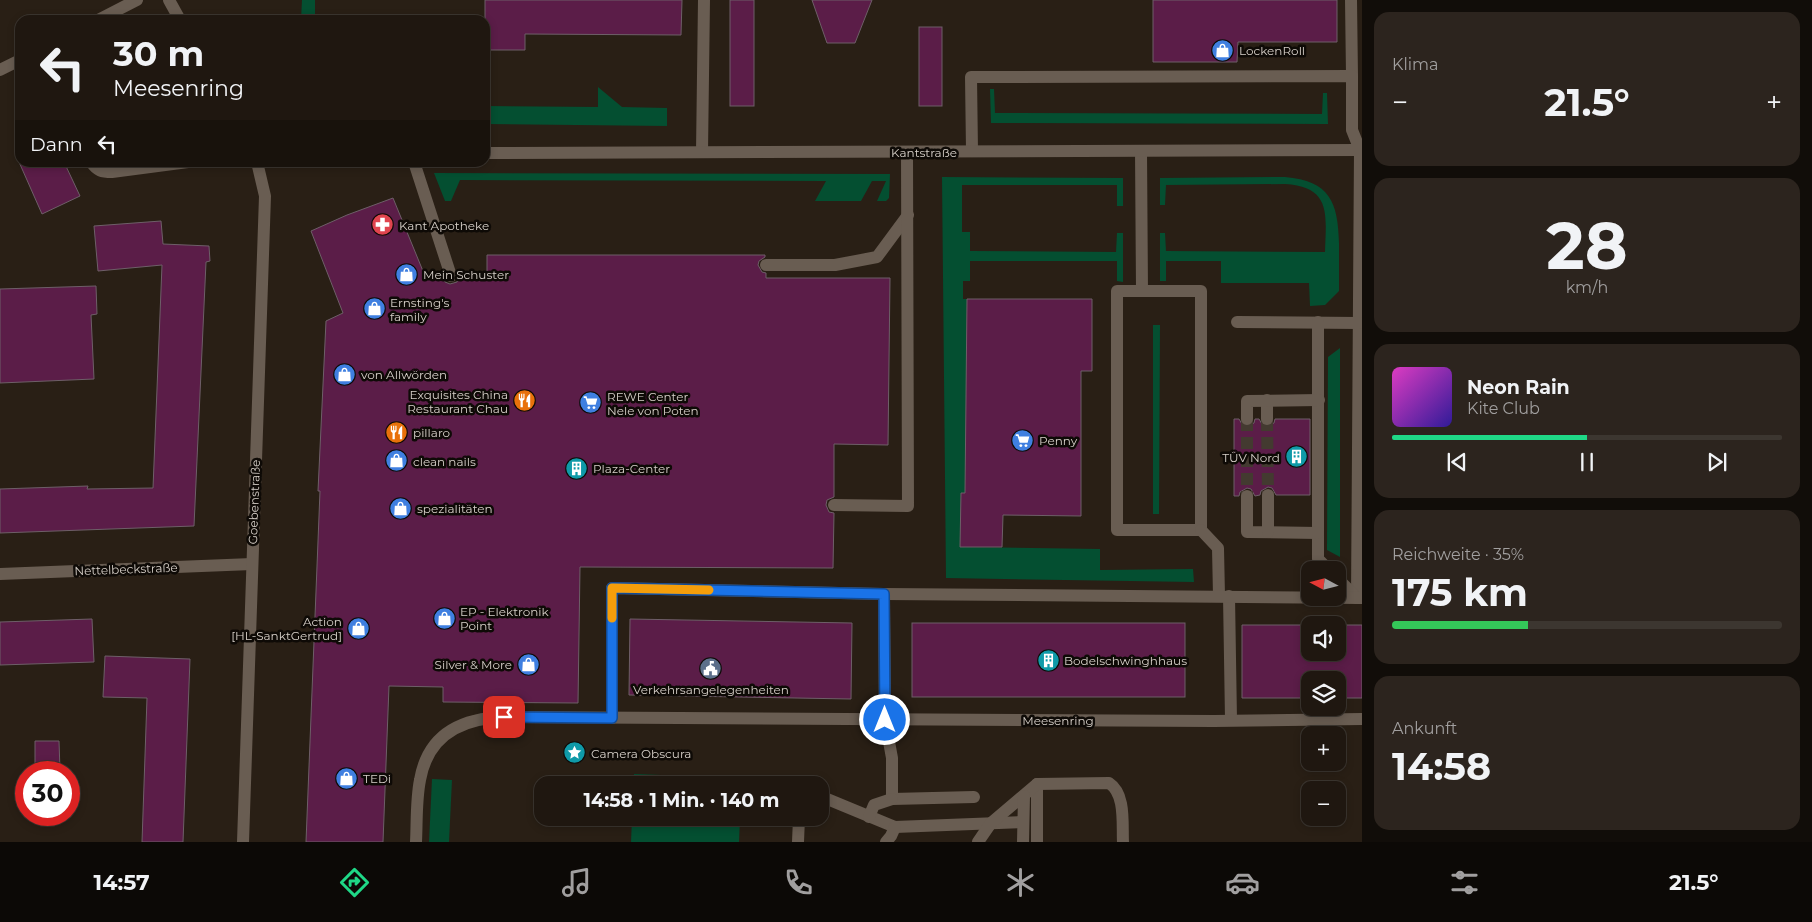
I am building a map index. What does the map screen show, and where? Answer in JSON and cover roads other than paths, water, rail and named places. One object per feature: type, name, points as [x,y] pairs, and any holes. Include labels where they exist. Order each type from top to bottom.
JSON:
[{"type":"street","points":[[108,15],[137,0]]},
{"type":"street","points":[[169,0],[177,15]]},
{"type":"street","points":[[702,152],[704,0]]},
{"type":"street","points":[[1352,0],[1352,130],[1361,150],[1358,322],[1360,394],[1359,598]]},
{"type":"street","points":[[0,70],[15,62]]},
{"type":"street","points":[[972,151],[972,77],[1352,76]]},
{"type":"street","name":"Kantstraße","points":[[490,153],[1361,150]]},
{"type":"street","points":[[1141,151],[1142,291]]},
{"type":"street","points":[[834,505],[908,506],[908,152]]},
{"type":"street","points":[[94,167],[102,172],[150,167]]},
{"type":"street","name":"Goebenstraße","points":[[243,842],[265,196],[258,167]]},
{"type":"street","points":[[416,167],[451,276]]},
{"type":"street","points":[[766,265],[835,265],[877,257],[908,215]]},
{"type":"street","points":[[1201,530],[1118,530],[1118,291],[1201,290],[1201,530],[1218,548],[1224,596],[1230,720]]},
{"type":"street","points":[[1237,322],[1358,322]]},
{"type":"street","points":[[1318,322],[1319,561]]},
{"type":"street","points":[[1267,400],[1267,419]]},
{"type":"street","points":[[1247,419],[1247,401],[1319,400]]},
{"type":"street","points":[[1268,495],[1268,532]]},
{"type":"street","points":[[1247,496],[1247,532],[1318,533]]},
{"type":"street","name":"Nettelbeckstraße","points":[[0,574],[252,564]]},
{"type":"street","points":[[1346,586],[1359,598]]},
{"type":"street","points":[[612,718],[612,588],[884,594],[1359,598]]},
{"type":"street","points":[[884,594],[885,720],[892,758],[892,799]]},
{"type":"street","name":"Meesenring","points":[[416,842],[418,792],[423,767],[437,743],[457,726],[468,721],[492,717],[885,720],[1362,719]]},
{"type":"street","points":[[981,840],[991,823],[1036,784],[1109,783],[1115,787],[1120,798],[1123,842]]},
{"type":"street","points":[[1036,784],[1037,842]]},
{"type":"street","points":[[1023,842],[1024,796]]},
{"type":"street","points":[[869,817],[874,805],[892,799],[974,797]]},
{"type":"street","points":[[829,800],[895,827],[1023,822]]},
{"type":"street","points":[[798,842],[799,826]]},
{"type":"street","points":[[886,842],[895,827]]},
{"type":"tunnel","points":[[1247,419],[1247,496]]},
{"type":"tunnel","points":[[1267,419],[1268,495]]},
{"type":"place","name":"LockenRoll","points":[[1223,50]]},
{"type":"place","name":"Kant Apotheke","points":[[383,225]]},
{"type":"place","name":"Mein Schuster","points":[[407,274]]},
{"type":"place","name":"Ernsting's family","points":[[374,309]]},
{"type":"place","name":"von Allwörden","points":[[345,374]]},
{"type":"place","name":"Exquisites China Restaurant Chau","points":[[524,401]]},
{"type":"place","name":"REWE Center Nele von Poten","points":[[591,403]]},
{"type":"place","name":"pillaro","points":[[397,432]]},
{"type":"place","name":"Penny","points":[[1023,440]]},
{"type":"place","name":"TÜV Nord","points":[[1296,457]]},
{"type":"place","name":"clean nails","points":[[397,461]]},
{"type":"place","name":"Plaza-Center","points":[[577,468]]},
{"type":"place","name":"spezialitäten","points":[[401,508]]},
{"type":"place","name":"EP - Elektronik Point","points":[[444,618]]},
{"type":"place","name":"Action [HL-SanktGertrud]","points":[[358,628]]},
{"type":"place","name":"Bodelschwinghhaus","points":[[1048,660]]},
{"type":"place","name":"Silver & More","points":[[528,664]]},
{"type":"place","name":"Verkehrsangelegenheiten","points":[[711,668]]},
{"type":"place","name":"Camera Obscura","points":[[575,753]]},
{"type":"place","name":"TEDi","points":[[347,778]]}]
